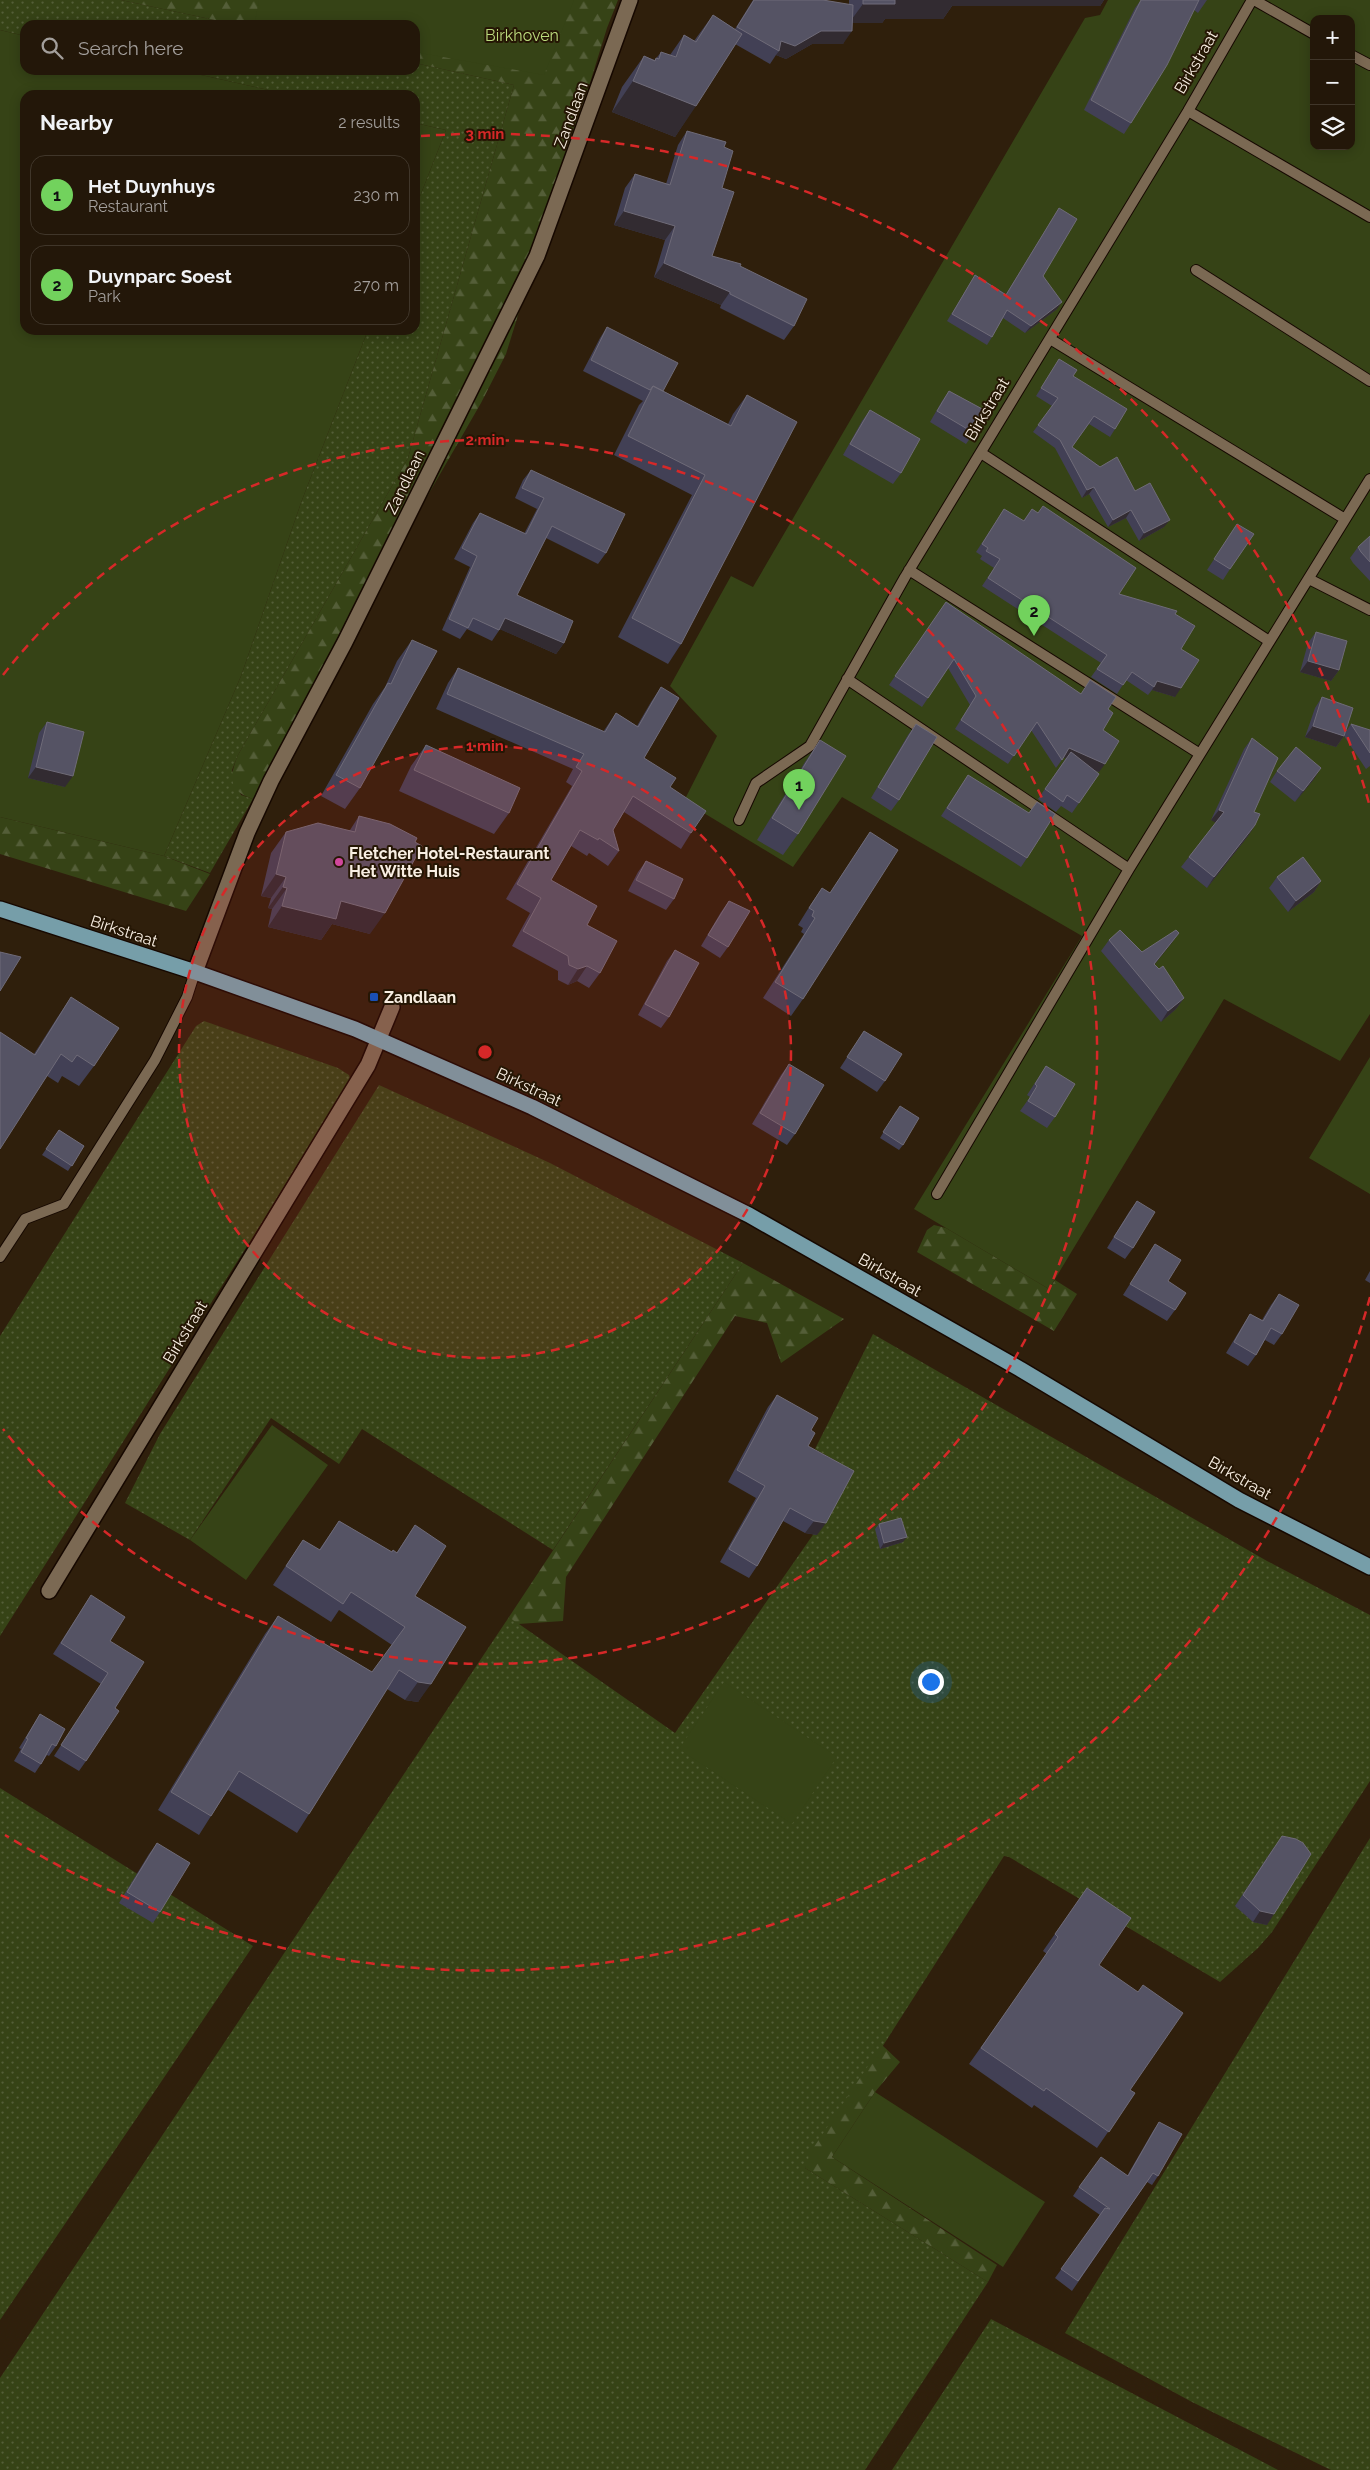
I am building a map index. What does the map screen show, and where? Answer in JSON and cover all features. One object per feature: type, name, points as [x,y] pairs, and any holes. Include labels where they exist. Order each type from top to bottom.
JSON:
[{"type":"main road","name":"Birkstraat","points":[[0,909],[195,972],[379,1038],[532,1107],[749,1215],[1020,1369],[1240,1500],[1370,1567]]},
{"type":"street","name":"Zandlaan","points":[[195,972],[247,833],[271,781],[345,642],[537,256],[630,0]]},
{"type":"street","name":"Birkstraat","points":[[49,1591],[368,1065],[392,1007]]},
{"type":"lane","points":[[1253,0],[1310,32]]},
{"type":"lane","name":"Birkstraat","points":[[738,820],[756,783],[810,746],[909,570],[1188,111],[1253,0]]},
{"type":"lane","points":[[1355,57],[1370,66]]},
{"type":"lane","points":[[1188,111],[1370,217]]},
{"type":"lane","points":[[1196,270],[1370,381]]},
{"type":"lane","points":[[1050,339],[1345,519]]},
{"type":"lane","points":[[981,453],[1270,642]]},
{"type":"lane","points":[[937,1194],[1129,869],[1370,479]]},
{"type":"lane","points":[[909,570],[1200,754]]},
{"type":"lane","points":[[1309,579],[1370,610]]},
{"type":"lane","points":[[847,679],[1129,869]]},
{"type":"lane","points":[[0,1257],[25,1219],[64,1204],[155,1060],[187,997],[195,972]]},
{"type":"green space","points":[[0,0],[121,0],[215,20],[20,20],[20,35],[0,30]]},
{"type":"green space","points":[[121,0],[618,0],[607,28],[506,354],[481,403],[253,799],[239,792],[235,787],[232,776],[235,763],[408,458],[514,85],[420,64],[420,20],[215,20]]},
{"type":"green space","name":"Birkhoven","points":[[259,0],[574,0],[544,75],[420,53],[420,20],[255,20]]},
{"type":"green space","points":[[1108,0],[1370,0],[1370,1014],[1340,1061],[1224,999],[1049,1289],[914,1209],[1082,936],[842,797],[793,867],[684,801],[717,736],[670,686],[731,576],[753,587],[1085,18],[1100,15]]},
{"type":"green space","points":[[0,30],[20,35],[20,75],[201,75],[269,90],[20,90],[20,335],[366,335],[302,500],[241,676],[164,856],[0,817]]},
{"type":"green space","points":[[420,64],[514,85],[408,458],[238,755],[232,770],[241,795],[253,799],[210,873],[164,856],[241,676],[302,500],[366,335],[420,335],[420,196],[446,130],[420,124],[420,90],[269,90],[201,75],[420,75]]},
{"type":"green space","points":[[420,124],[446,130],[420,196]]},
{"type":"green space","points":[[0,817],[164,856],[210,874],[186,911],[0,854]]},
{"type":"green space","points":[[204,1021],[338,1068],[349,1075],[350,1079],[261,1224],[0,1636],[0,1336],[196,1026]]},
{"type":"green space","points":[[1370,1057],[1370,1194],[1309,1158]]},
{"type":"green space","points":[[379,1085],[550,1163],[743,1263],[553,1550],[362,1429],[339,1464],[271,1418],[190,1540],[125,1503],[160,1434]]},
{"type":"green space","points":[[934,1225],[946,1228],[1049,1289],[1055,1280],[1077,1294],[1054,1331],[917,1252],[927,1230]]},
{"type":"green space","points":[[743,1263],[844,1319],[781,1363],[767,1323],[735,1316],[566,1577],[563,1621],[518,1624],[509,1617]]},
{"type":"green space","points":[[873,1334],[1267,1561],[1370,1615],[1370,1781],[1272,1932],[1258,1948],[1220,1982],[1009,1857],[1004,1856],[805,2168],[988,2282],[865,2470],[0,2470],[0,2378],[509,1617],[675,1733],[817,1529],[848,1468],[815,1449]]},
{"type":"green space","points":[[272,1425],[328,1465],[246,1580],[190,1540]]},
{"type":"green space","points":[[724,1682],[837,1757],[792,1824],[679,1749]]},
{"type":"green space","points":[[0,1788],[253,1946],[0,2320]]},
{"type":"green space","points":[[1370,1838],[1370,2470],[1331,2470],[1192,2402],[1065,2333]]},
{"type":"green space","points":[[882,2045],[900,2062],[875,2092],[832,2157],[997,2265],[988,2282],[805,2168],[810,2153]]},
{"type":"green space","points":[[875,2092],[1045,2202],[1003,2267],[832,2157]]},
{"type":"green space","points":[[991,2319],[1278,2470],[892,2470]]},
{"type":"building","points":[[754,0],[823,0],[853,5],[852,31],[821,31],[795,46],[781,41],[779,51],[737,27]]},
{"type":"building","points":[[863,0],[895,0],[895,4],[863,4]]},
{"type":"building","points":[[1141,0],[1199,0],[1167,65],[1131,123],[1091,100]]},
{"type":"building","points":[[713,15],[742,34],[696,106],[633,81],[644,56],[655,61],[656,58],[659,59],[661,52],[676,57],[684,35],[696,42]]},
{"type":"building","points":[[687,131],[726,142],[724,147],[733,151],[722,188],[734,192],[712,256],[741,264],[740,266],[807,299],[794,326],[730,294],[730,292],[664,263],[675,226],[624,211],[635,174],[670,185]]},
{"type":"building","points":[[1059,208],[1077,219],[1043,276],[1062,302],[1031,326],[1007,310],[992,337],[952,314],[975,275],[1006,295]]},
{"type":"building","points":[[607,327],[678,363],[663,391],[653,386],[650,390],[591,360]]},
{"type":"building","points":[[1059,359],[1077,370],[1073,376],[1127,409],[1115,429],[1094,416],[1072,447],[1100,467],[1117,457],[1135,491],[1150,483],[1170,520],[1144,533],[1131,510],[1113,520],[1094,487],[1087,490],[1060,440],[1038,425],[1058,398],[1041,388]]},
{"type":"building","points":[[653,386],[731,426],[747,395],[797,422],[681,644],[632,618],[705,475],[628,436]]},
{"type":"building","points":[[949,391],[986,411],[974,433],[937,411]]},
{"type":"building","points":[[870,410],[920,439],[901,473],[850,444]]},
{"type":"building","points":[[531,470],[625,514],[606,553],[552,526],[517,595],[573,621],[564,643],[505,618],[499,630],[473,618],[468,628],[449,619],[477,556],[462,548],[480,513],[526,534],[544,498],[522,488]]},
{"type":"building","points":[[1043,506],[1136,568],[1119,594],[1177,611],[1175,614],[1195,626],[1181,649],[1199,660],[1181,688],[1157,681],[1154,687],[1132,672],[1123,685],[1097,669],[1107,655],[988,578],[1000,559],[986,551],[988,548],[982,544],[1004,509],[1024,521],[1032,509],[1038,513]]},
{"type":"building","points":[[1237,524],[1254,534],[1230,569],[1214,559]]},
{"type":"building","points":[[1370,536],[1370,562],[1358,547]]},
{"type":"building","points":[[946,602],[1081,694],[1090,680],[1116,697],[1108,709],[1113,713],[1103,730],[1119,741],[1105,764],[1069,748],[1062,760],[1037,722],[1014,756],[961,720],[976,696],[954,659],[928,698],[895,676]]},
{"type":"building","points":[[1316,632],[1347,641],[1339,670],[1308,661]]},
{"type":"building","points":[[412,640],[437,651],[360,788],[336,775],[388,683],[391,684]]},
{"type":"building","points":[[458,668],[605,732],[616,713],[638,727],[661,687],[679,698],[644,758],[676,778],[670,787],[706,811],[691,833],[633,796],[613,830],[619,851],[599,838],[598,840],[580,830],[551,880],[597,906],[587,925],[617,941],[600,973],[587,966],[578,969],[569,965],[568,956],[523,931],[541,898],[517,884],[582,771],[576,767],[584,754],[447,694]]},
{"type":"building","points":[[1322,697],[1353,708],[1344,736],[1313,726]]},
{"type":"building","points":[[47,722],[84,732],[73,776],[36,767]]},
{"type":"building","points":[[916,724],[937,737],[899,800],[878,787]]},
{"type":"building","points":[[1351,724],[1370,730],[1370,753]]},
{"type":"building","points":[[1252,738],[1278,758],[1254,812],[1260,814],[1255,825],[1214,877],[1189,857],[1224,812],[1219,810]]},
{"type":"building","points":[[820,740],[846,756],[798,834],[772,818]]},
{"type":"building","points":[[426,745],[520,788],[509,813],[414,770]]},
{"type":"building","points":[[1296,747],[1321,768],[1303,791],[1277,771]]},
{"type":"building","points":[[1071,752],[1099,774],[1079,803],[1067,795],[1063,802],[1045,789]]},
{"type":"building","points":[[968,775],[1029,813],[1037,802],[1055,814],[1027,858],[947,808]]},
{"type":"building","points":[[359,816],[390,824],[417,838],[415,842],[422,846],[385,913],[341,901],[336,919],[282,906],[287,888],[283,887],[286,877],[276,874],[286,832],[318,823],[355,832]]},
{"type":"building","points":[[870,832],[898,850],[803,999],[775,982],[815,918],[812,916],[814,911],[809,908],[822,888],[830,893]]},
{"type":"building","points":[[1303,857],[1321,881],[1296,901],[1277,877]]},
{"type":"building","points":[[646,861],[683,879],[674,899],[636,880]]},
{"type":"building","points":[[729,901],[750,911],[728,947],[708,935]]},
{"type":"building","points":[[1120,930],[1142,952],[1176,930],[1179,933],[1154,964],[1159,969],[1163,966],[1184,998],[1168,1011],[1109,940]]},
{"type":"building","points":[[675,950],[699,963],[669,1017],[645,1004]]},
{"type":"building","points":[[0,952],[21,957],[0,991]]},
{"type":"building","points":[[71,997],[119,1028],[94,1066],[77,1055],[72,1062],[61,1054],[0,1149],[0,1032],[35,1055]]},
{"type":"building","points":[[864,1031],[902,1054],[885,1081],[847,1057]]},
{"type":"building","points":[[789,1064],[824,1085],[795,1134],[760,1113]]},
{"type":"building","points":[[1046,1066],[1075,1084],[1055,1117],[1028,1101],[1037,1086],[1035,1084]]},
{"type":"building","points":[[900,1106],[919,1118],[903,1145],[883,1132]]},
{"type":"building","points":[[59,1130],[84,1146],[72,1166],[46,1149]]},
{"type":"building","points":[[1137,1201],[1155,1212],[1133,1248],[1114,1237]]},
{"type":"building","points":[[1155,1244],[1181,1260],[1168,1281],[1186,1293],[1175,1310],[1130,1284]]},
{"type":"building","points":[[1279,1294],[1299,1305],[1282,1334],[1271,1328],[1256,1355],[1234,1342],[1250,1314],[1263,1321]]},
{"type":"building","points":[[777,1395],[818,1418],[811,1430],[815,1433],[808,1446],[854,1471],[826,1523],[814,1521],[790,1508],[757,1566],[729,1549],[765,1486],[737,1470]]},
{"type":"building","points":[[901,1518],[907,1537],[884,1543],[879,1524]]},
{"type":"building","points":[[339,1521],[392,1552],[393,1550],[397,1553],[415,1525],[446,1546],[415,1596],[466,1627],[431,1684],[418,1682],[399,1670],[309,1814],[239,1771],[211,1816],[171,1792],[278,1616],[372,1672],[405,1627],[351,1592],[343,1604],[286,1566],[303,1540],[320,1550]]},
{"type":"building","points":[[91,1595],[125,1617],[110,1641],[144,1662],[115,1708],[119,1711],[86,1761],[61,1745],[108,1673],[61,1643]]},
{"type":"building","points":[[40,1714],[65,1729],[56,1746],[52,1744],[41,1764],[21,1752],[28,1739],[26,1738]]},
{"type":"building","points":[[1282,1836],[1296,1839],[1303,1843],[1311,1854],[1274,1914],[1260,1911],[1243,1895]]},
{"type":"building","points":[[157,1843],[190,1863],[160,1912],[127,1892]]},
{"type":"building","points":[[1087,1888],[1131,1918],[1099,1965],[1138,1992],[1143,1985],[1183,2013],[1130,2090],[1135,2093],[1109,2132],[1046,2088],[1044,2091],[981,2048],[1058,1937],[1055,1934]]},
{"type":"building","points":[[1159,2122],[1182,2134],[1158,2176],[1153,2173],[1078,2281],[1061,2269],[1105,2208],[1110,2209],[1079,2187],[1101,2157],[1128,2176]]},
{"type":"place","name":"Duynparc Soest","points":[[1034,636]]},
{"type":"place","name":"Het Duynhuys","points":[[799,810]]},
{"type":"place","name":"Fletcher Hotel-Restaurant Het Witte Huis","points":[[339,862]]},
{"type":"place","name":"Zandlaan","points":[[374,997]]}]
